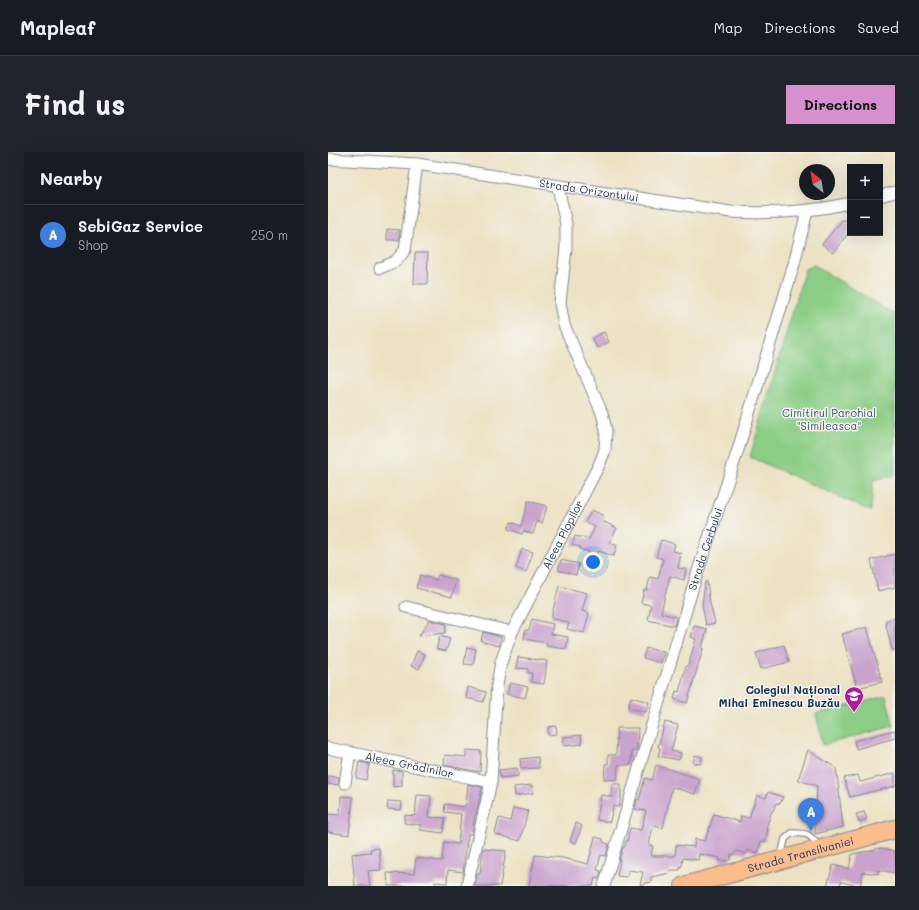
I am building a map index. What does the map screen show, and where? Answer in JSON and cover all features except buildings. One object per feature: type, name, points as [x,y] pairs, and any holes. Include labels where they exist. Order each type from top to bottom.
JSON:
[{"type":"main road","name":"Strada Transilvaniei","points":[[684,886],[715,882],[780,860],[895,829]]},
{"type":"street","name":"Strada Orizontului","points":[[328,159],[417,164],[731,212],[760,214],[807,211],[847,204]]},
{"type":"street","points":[[380,268],[396,261],[405,250],[417,164]]},
{"type":"street","name":"Aleea Plopilor","points":[[467,886],[491,782],[499,673],[507,645],[512,632],[599,465],[605,450],[606,430],[602,414],[564,325],[560,303],[566,248],[566,224],[558,186]]},
{"type":"street","points":[[883,195],[895,192]]},
{"type":"street","name":"Strada Cerbului","points":[[604,886],[693,588],[740,445],[794,264],[807,211]]},
{"type":"street","points":[[406,607],[512,632]]},
{"type":"street","name":"Aleea Grădinilor","points":[[328,748],[491,782]]},
{"type":"street","points":[[345,783],[350,752]]},
{"type":"green space","name":"Cimitirul Parohial \"Simileasca\"","points":[[814,265],[895,315],[895,475],[873,480],[871,511],[750,457],[805,269]]},
{"type":"green space","points":[[886,696],[894,726],[823,745],[816,714]]},
{"type":"place","name":"Colegiul Național Mihai Eminescu Buzău","points":[[854,713]]},
{"type":"place","name":"SebiGaz Service","points":[[811,831]]}]
